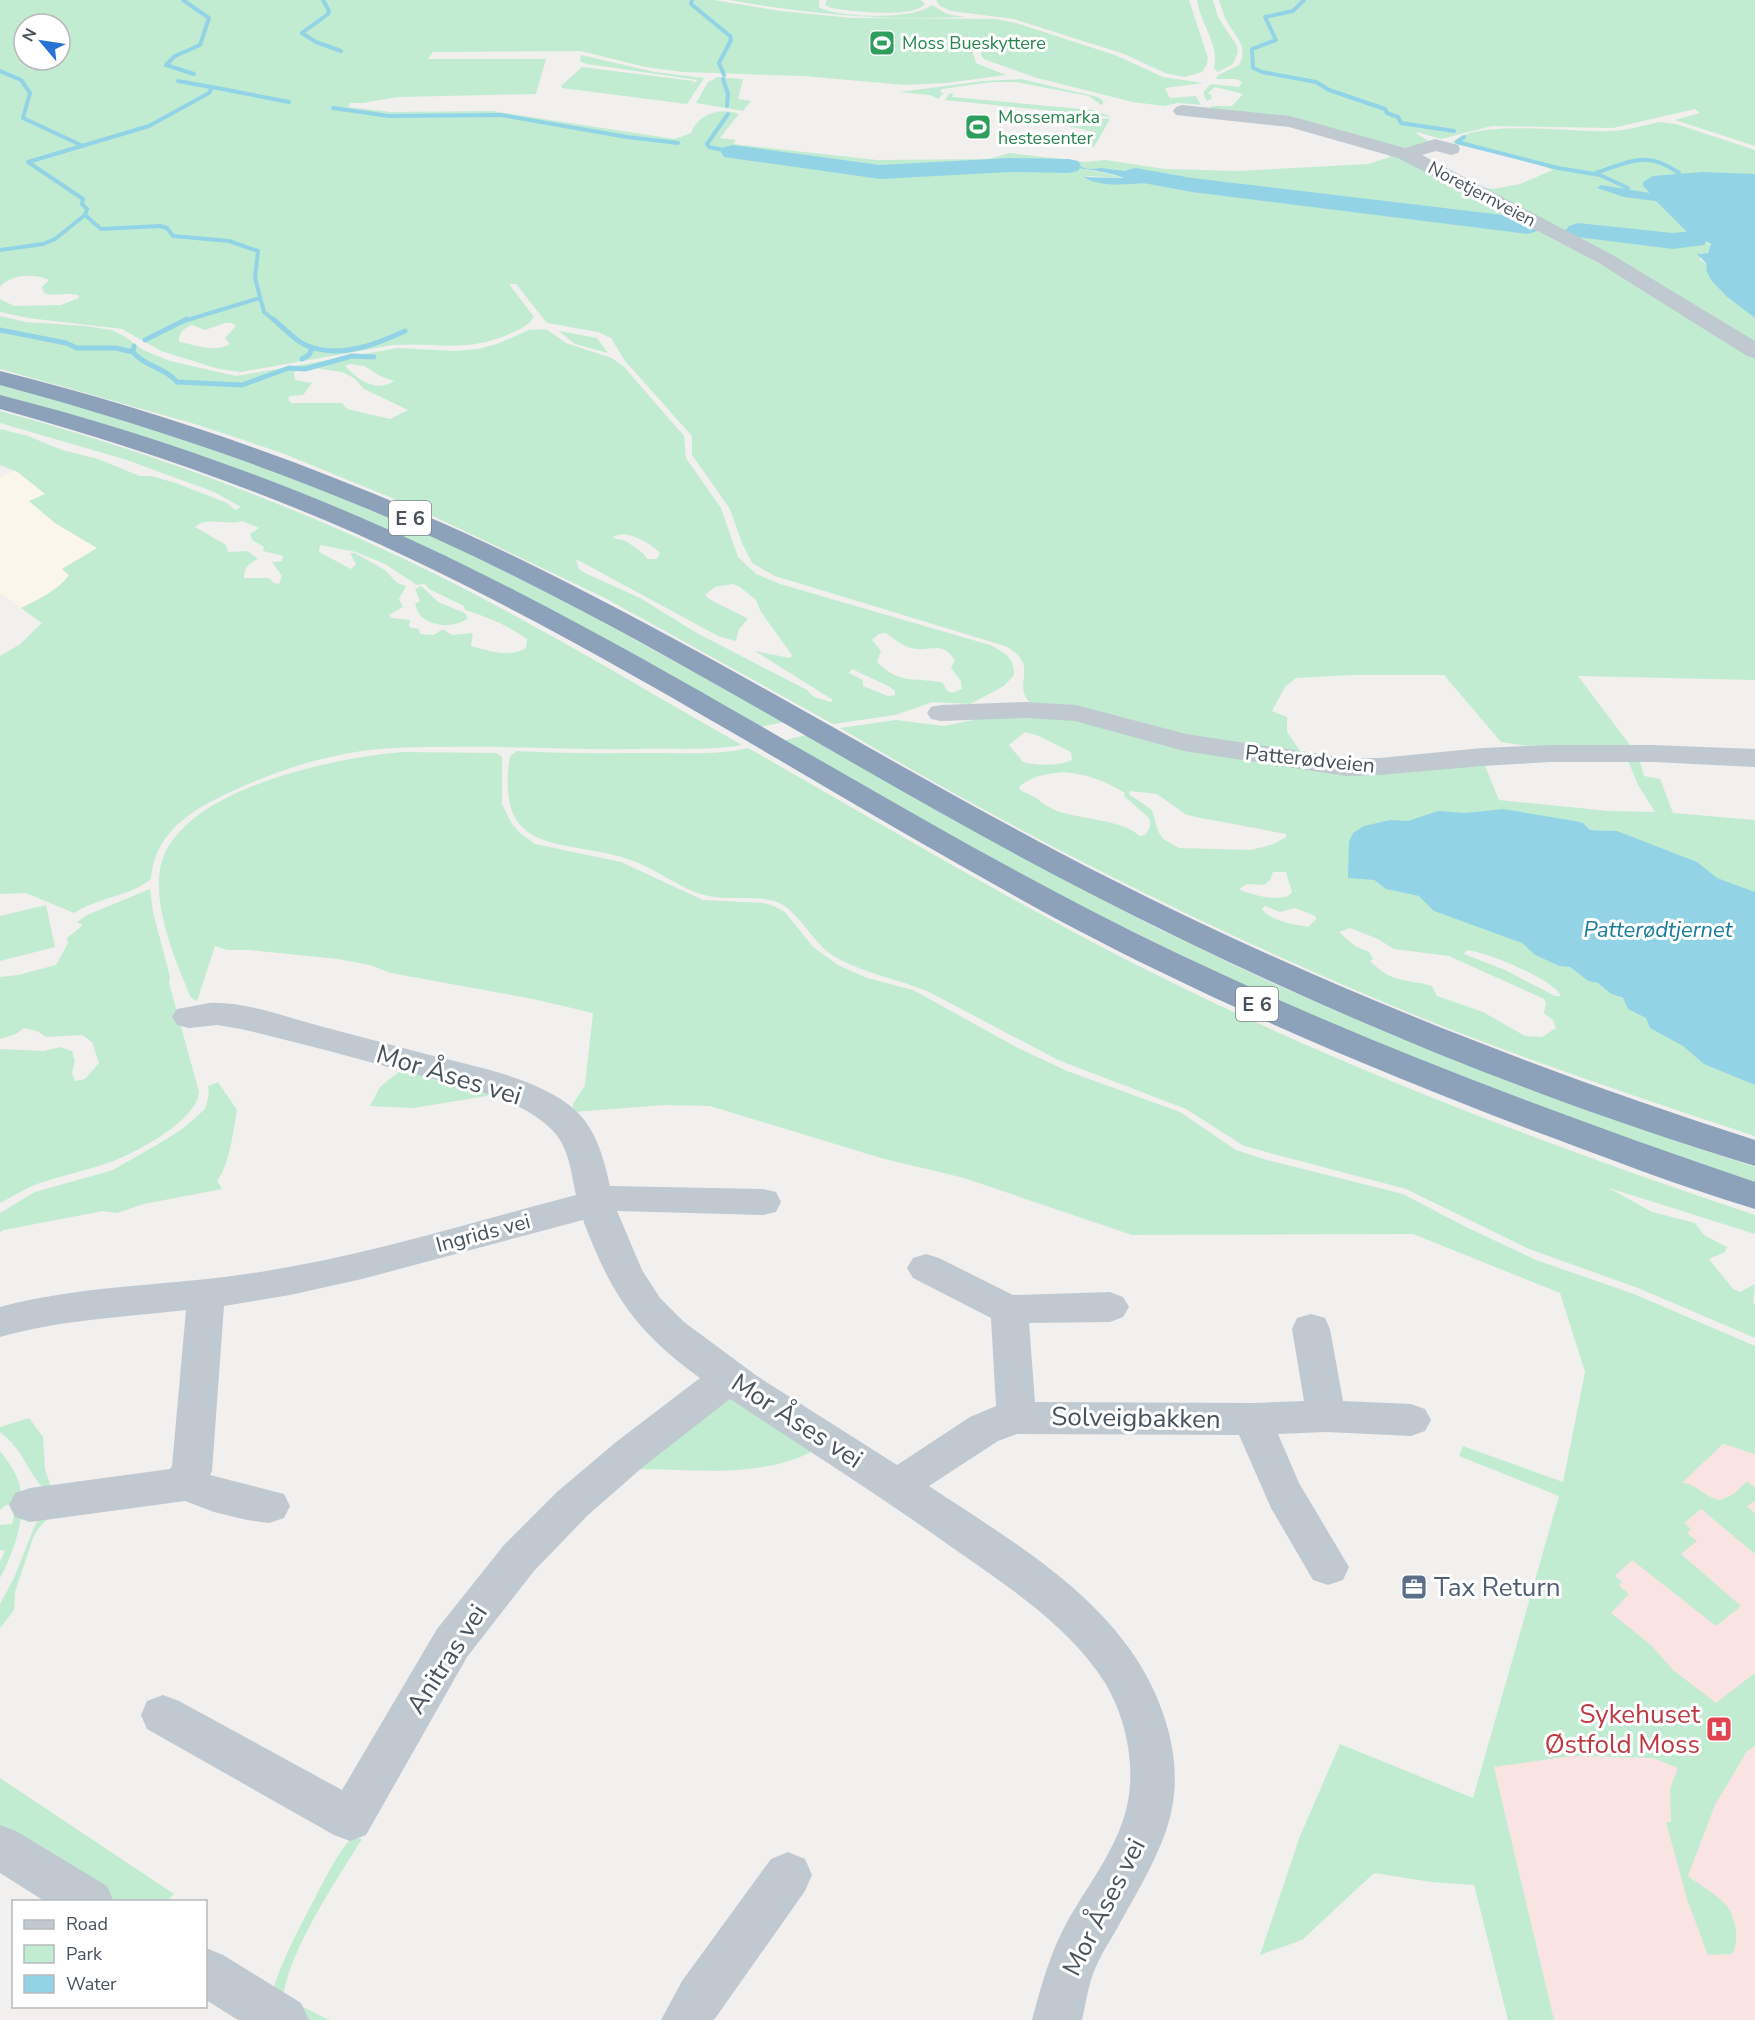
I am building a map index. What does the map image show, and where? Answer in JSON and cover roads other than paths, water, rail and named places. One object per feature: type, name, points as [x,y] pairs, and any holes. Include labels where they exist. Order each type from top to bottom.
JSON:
[{"type":"highway","name":"E 6","points":[[0,378],[135,416],[232,447],[323,481],[438,530],[520,569],[651,638],[1100,886],[1196,934],[1322,992],[1463,1051],[1557,1086],[1755,1153]]},
{"type":"highway","name":"E 6","points":[[0,402],[132,440],[200,463],[361,527],[502,594],[1080,918],[1265,1008],[1464,1093],[1755,1196]]},
{"type":"street","name":"Noretjernveien","points":[[1182,111],[1290,122],[1405,154],[1475,185],[1629,272],[1755,351]]},
{"type":"street","points":[[1405,154],[1435,145],[1451,149]]},
{"type":"street","name":"Patterødveien","points":[[940,713],[1026,710],[1076,713],[1184,742],[1346,767],[1372,768],[1480,757],[1560,753],[1655,753],[1755,758]]},
{"type":"street","name":"Mor Åses vei","points":[[189,1017],[218,1014],[334,1040],[486,1083],[546,1106],[566,1122],[579,1139],[597,1204],[629,1285],[668,1331],[729,1377],[897,1486],[1051,1594],[1094,1633],[1134,1692],[1143,1713],[1152,1752],[1154,1778],[1152,1802],[1143,1833],[1128,1868],[1085,1938],[1074,1961],[1064,1984],[1057,2020]]},
{"type":"street","name":"Ingrids vei","points":[[0,1322],[18,1317],[114,1303],[290,1281],[630,1197],[763,1202]]},
{"type":"street","points":[[926,1268],[1009,1310],[1110,1307]]},
{"type":"street","points":[[30,1505],[176,1487],[184,1481],[192,1471],[206,1293]]},
{"type":"street","points":[[1009,1310],[1017,1418]]},
{"type":"street","points":[[1311,1329],[1326,1416]]},
{"type":"street","name":"Anitras vei","points":[[163,1715],[351,1819],[452,1643],[519,1558],[572,1504],[630,1454],[729,1377]]},
{"type":"street","name":"Solveigbakken","points":[[897,1486],[984,1429],[999,1422],[1017,1418],[1254,1419],[1326,1416],[1411,1420]]},
{"type":"street","points":[[1254,1419],[1259,1440],[1282,1494],[1328,1567]]},
{"type":"street","points":[[184,1481],[193,1487],[240,1502],[269,1506]]},
{"type":"street","points":[[0,1847],[87,1900]]},
{"type":"street","points":[[686,2020],[699,1998],[788,1875]]},
{"type":"street","points":[[207,1973],[284,2020]]},
{"type":"water","points":[[1055,161],[1090,169],[1101,168],[1184,178],[1194,183],[1186,188],[1172,187],[1161,179],[1155,183],[1109,184],[1083,177],[1124,178],[1080,169],[1063,168],[1059,170],[1062,173],[1010,165]]},
{"type":"water","points":[[1702,172],[1755,174],[1755,318],[1726,296],[1711,280],[1706,270],[1707,264],[1697,254],[1708,253],[1711,244],[1702,239],[1693,238],[1656,201],[1624,197],[1597,188],[1601,185],[1650,193],[1643,186],[1643,182],[1653,176]]},
{"type":"water","name":"Patterødtjernet","points":[[1503,809],[1575,821],[1583,823],[1590,830],[1617,831],[1697,862],[1717,878],[1755,892],[1755,1085],[1704,1064],[1683,1046],[1650,1028],[1646,1018],[1628,1009],[1623,998],[1611,994],[1598,983],[1588,981],[1570,967],[1559,966],[1535,955],[1522,943],[1434,911],[1419,896],[1386,889],[1374,880],[1348,878],[1349,842],[1353,833],[1364,826],[1390,820],[1408,821],[1438,811],[1466,813]]},
{"type":"waterway","points":[[183,0],[209,18],[200,45],[175,56],[166,65],[194,74]]},
{"type":"waterway","points":[[323,0],[329,11],[328,14],[302,33],[316,42],[341,51]]},
{"type":"waterway","points":[[692,0],[691,4],[730,36],[731,40],[719,63],[724,75]]},
{"type":"waterway","points":[[1304,0],[1293,11],[1265,17],[1276,40],[1252,49],[1253,68],[1262,72],[1316,82],[1329,90],[1385,109],[1387,113],[1398,117],[1401,123],[1454,131]]},
{"type":"waterway","points":[[0,71],[21,80],[30,93],[23,118],[83,146]]},
{"type":"waterway","points":[[723,79],[728,94],[727,106]]},
{"type":"waterway","points":[[178,81],[211,87]]},
{"type":"waterway","points":[[83,146],[149,126],[209,93],[212,87],[289,102]]},
{"type":"waterway","points":[[333,108],[389,116],[501,115],[627,137],[678,143]]},
{"type":"waterway","points":[[728,114],[707,144],[709,147],[733,152]]},
{"type":"waterway","points":[[1464,137],[1457,142],[1558,168],[1600,175],[1628,188]]},
{"type":"waterway","points":[[83,146],[28,162],[83,199],[82,204],[87,209],[85,215]]},
{"type":"waterway","points":[[733,152],[880,172],[1010,165],[1069,166]]},
{"type":"waterway","points":[[1595,173],[1637,160],[1656,161],[1679,173]]},
{"type":"waterway","points":[[1136,175],[1192,185],[1528,226]]},
{"type":"waterway","points":[[0,250],[43,244],[55,239],[85,215]]},
{"type":"waterway","points":[[85,215],[101,229],[160,226],[167,228],[173,236],[229,241],[258,251],[255,278],[264,312],[275,321]]},
{"type":"waterway","points":[[1578,231],[1673,241],[1695,239]]},
{"type":"waterway","points":[[184,321],[260,298]]},
{"type":"waterway","points":[[145,340],[187,319]]},
{"type":"waterway","points":[[273,319],[301,342],[323,350],[359,348],[405,331]]},
{"type":"waterway","points":[[0,330],[66,343],[77,348],[115,348],[133,352]]},
{"type":"waterway","points":[[133,352],[134,346]]},
{"type":"waterway","points":[[302,359],[309,355],[312,348]]},
{"type":"waterway","points":[[133,352],[143,361],[167,373],[177,382],[242,385],[289,368],[305,369],[352,356],[374,357]]},
{"type":"place","name":"Moss Bueskyttere","points":[[882,43]]},
{"type":"place","name":"Mossemarka hestesenter","points":[[978,127]]},
{"type":"place","name":"Tax Return","points":[[1414,1587]]},
{"type":"place","name":"Sykehuset Østfold Moss","points":[[1719,1729]]}]
